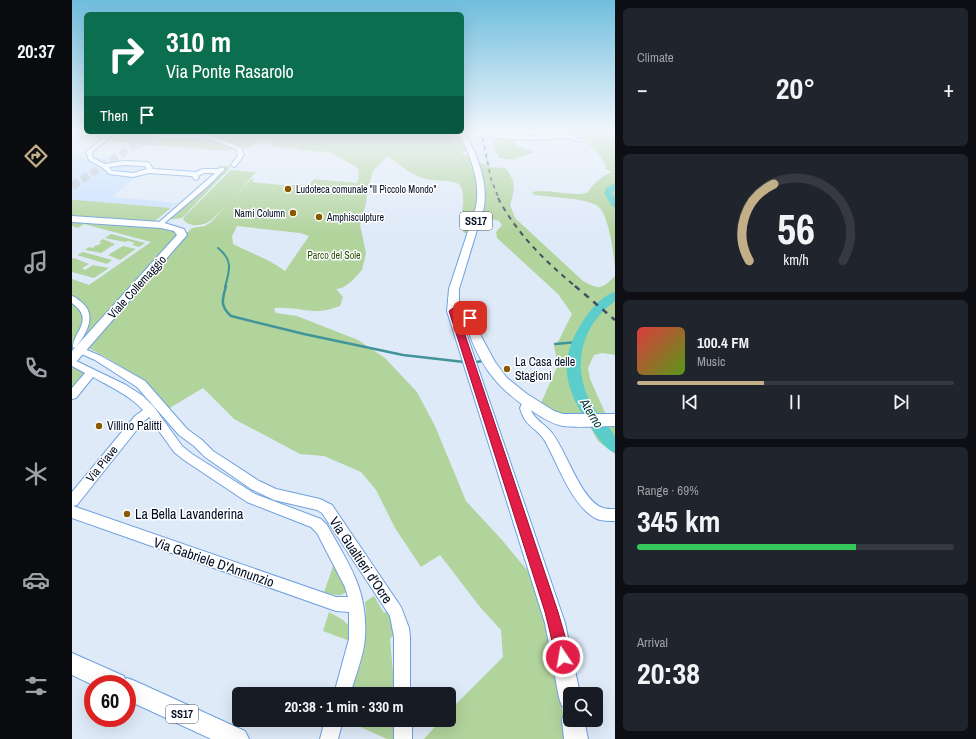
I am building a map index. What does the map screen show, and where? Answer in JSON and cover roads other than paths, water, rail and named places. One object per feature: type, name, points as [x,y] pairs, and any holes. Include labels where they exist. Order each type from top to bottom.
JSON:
[{"type":"main road","name":"SS17","points":[[476,164],[482,194],[480,207],[454,289],[453,311],[555,623],[568,687]]},
{"type":"main road","points":[[72,219],[159,225]]},
{"type":"main road","name":"Viale Collemaggio","points":[[76,349],[181,237],[182,232],[177,229],[159,225]]},
{"type":"main road","points":[[453,311],[462,311],[468,314],[474,336],[490,364],[505,384],[528,402],[557,419],[567,421],[612,420]]},
{"type":"main road","points":[[72,664],[96,675]]},
{"type":"main road","name":"SS17","points":[[136,693],[237,739]]},
{"type":"main road","points":[[574,727],[576,739]]},
{"type":"street","points":[[97,164],[105,168],[112,174],[130,175],[150,170],[195,174],[203,171],[218,170],[159,225]]},
{"type":"street","points":[[105,168],[113,164]]},
{"type":"street","points":[[147,164],[150,170]]},
{"type":"street","points":[[195,174],[195,178],[208,180]]},
{"type":"street","points":[[72,299],[82,307],[85,314],[83,330],[76,349]]},
{"type":"street","name":"Via Gualtieri d'Ocre","points":[[76,349],[98,358],[141,384],[183,432],[198,443],[209,454],[258,487],[280,496],[320,505],[327,509],[396,612],[402,637],[402,687]]},
{"type":"street","points":[[72,362],[128,392],[150,410],[178,449],[188,458],[254,500],[306,518],[319,525],[326,534],[352,585],[357,604],[357,639],[344,687]]},
{"type":"street","points":[[72,395],[92,372]]},
{"type":"street","points":[[528,402],[525,408],[526,416],[548,436],[583,498],[597,512],[615,515]]},
{"type":"street","name":"Via Piave","points":[[72,501],[139,419],[150,410]]},
{"type":"street","name":"Via Gabriele D'Annunzio","points":[[72,512],[336,604],[345,606],[357,604]]},
{"type":"street","points":[[329,739],[332,727]]},
{"type":"street","points":[[402,727],[403,739]]},
{"type":"waterway","name":"Aterno","points":[[615,186],[610,189],[608,193],[615,204]]},
{"type":"waterway","points":[[218,248],[223,252],[229,265],[225,287]]},
{"type":"waterway","points":[[226,286],[223,302],[225,309],[231,316],[304,334],[403,355],[464,362]]},
{"type":"waterway","name":"Aterno","points":[[615,296],[604,304],[588,322],[577,345],[573,363],[573,374],[576,385],[586,408],[600,429],[615,446]]},
{"type":"waterway","points":[[555,344],[578,342]]},
{"type":"waterway","points":[[476,362],[483,361]]},
{"type":"tunnel","points":[[72,186],[105,164]]},
{"type":"railway","points":[[488,164],[491,179],[499,199]]},
{"type":"railway","points":[[498,198],[514,223],[532,246],[576,287]]},
{"type":"railway","points":[[575,286],[615,320]]},
{"type":"place","name":"Ludoteca comunale \"Il Piccolo Mondo\"","points":[[288,189]]},
{"type":"place","name":"Narni Column","points":[[293,213]]},
{"type":"place","name":"Amphisculpture","points":[[319,217]]},
{"type":"place","name":"La Casa delle Stagioni","points":[[507,369]]},
{"type":"place","name":"Villino Palitti","points":[[99,426]]},
{"type":"place","name":"La Bella Lavanderina","points":[[127,514]]},
{"type":"park label","name":"Parco del Sole","points":[[334,255]]}]
